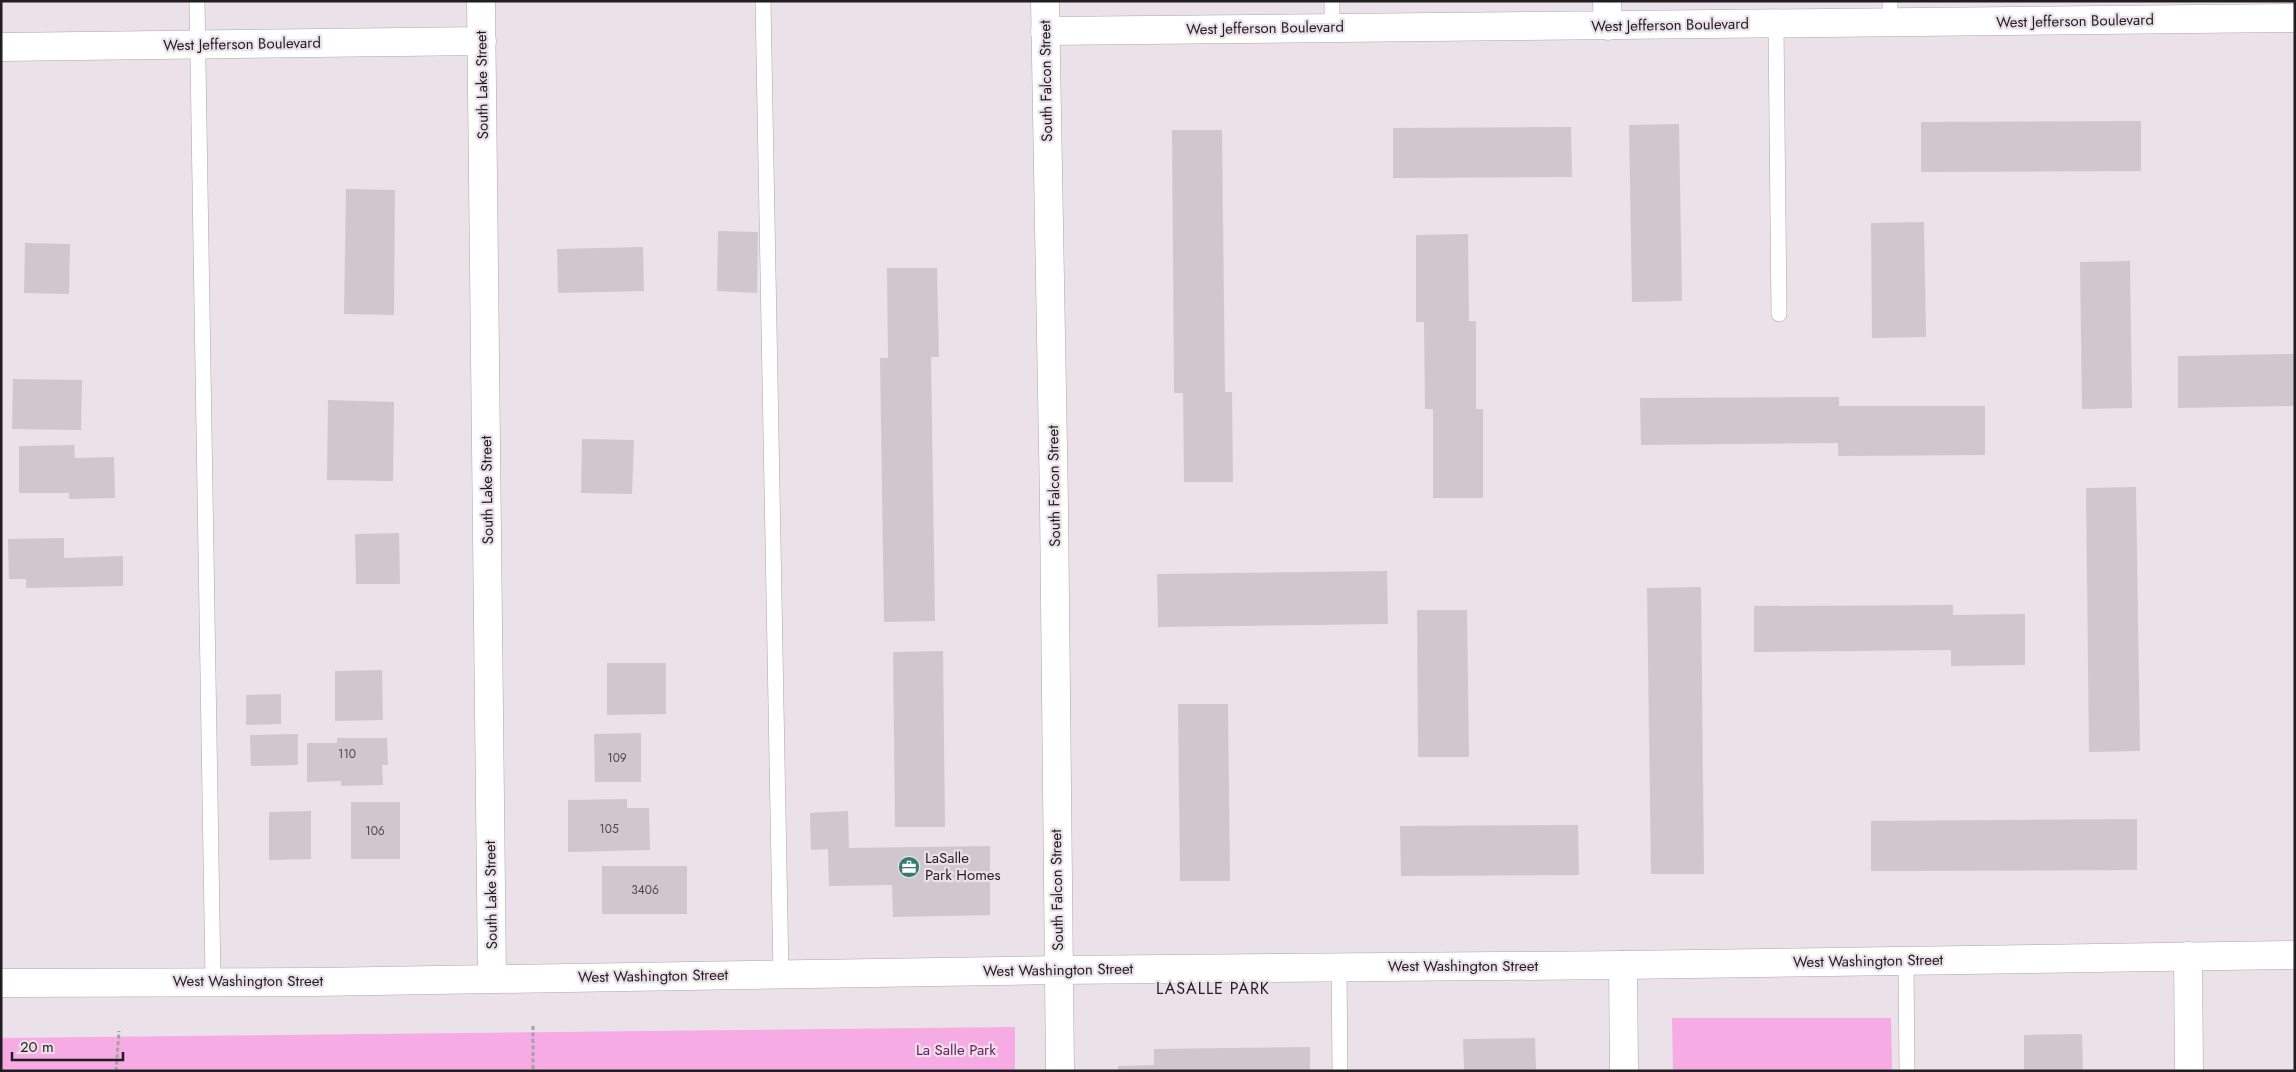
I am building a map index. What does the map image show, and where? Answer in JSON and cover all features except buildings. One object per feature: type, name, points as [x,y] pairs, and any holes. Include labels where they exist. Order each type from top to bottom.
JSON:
[{"type":"street","name":"South Lake Street","points":[[481,1],[492,978]]},
{"type":"street","name":"South Falcon Street","points":[[1045,1],[1054,504],[1060,1071]]},
{"type":"street","name":"West Jefferson Boulevard","points":[[1045,31],[1332,14],[1608,14],[1776,24],[1890,12],[2172,10],[2295,18]]},
{"type":"street","name":"West Jefferson Boulevard","points":[[1,47],[482,41]]},
{"type":"street","name":"West Washington Street","points":[[1,982],[214,980],[316,982],[1058,970],[1623,965],[2295,955]]},
{"type":"street","points":[[2188,956],[2189,1071]]},
{"type":"street","points":[[1623,965],[1624,1071]]},
{"type":"lane","points":[[197,1],[214,980]]},
{"type":"lane","points":[[763,1],[781,975]]},
{"type":"lane","points":[[1776,24],[1779,314]]},
{"type":"lane","points":[[1906,961],[1907,1071]]},
{"type":"lane","points":[[1339,967],[1340,1071]]},
{"type":"path","points":[[533,1026],[534,1071]]},
{"type":"path","points":[[116,1071],[119,1031]]},
{"type":"green space","points":[[1672,1018],[1891,1018],[1892,1071],[1673,1071]]},
{"type":"green space","name":"La Salle Park","points":[[1015,1027],[1015,1071],[1,1071],[1,1038]]},
{"type":"place","name":"LaSalle Park Homes","points":[[909,867]]},
{"type":"district","name":"LASALLE PARK","points":[[1213,988]]}]
